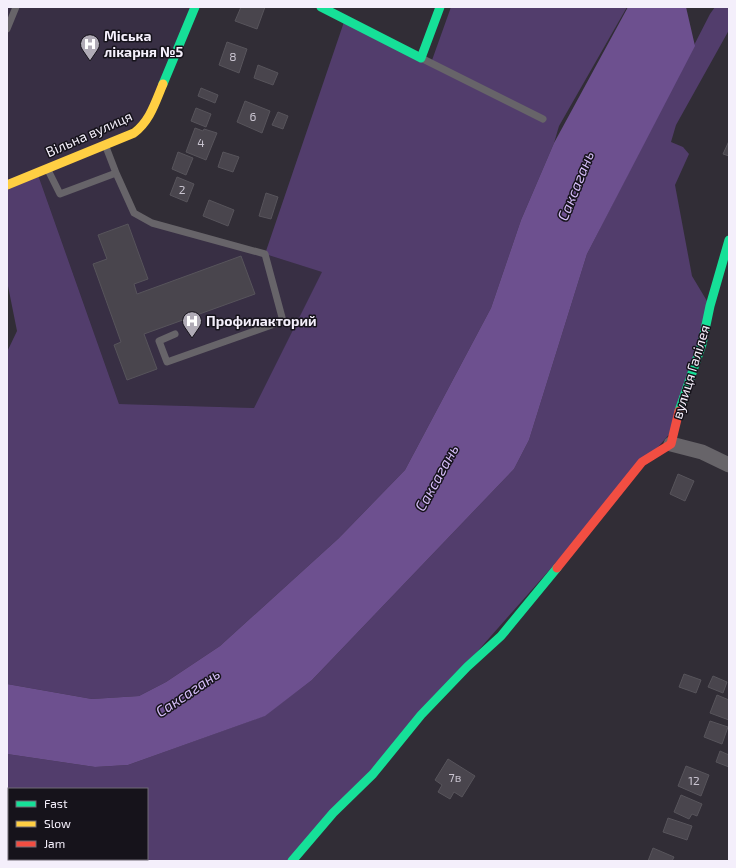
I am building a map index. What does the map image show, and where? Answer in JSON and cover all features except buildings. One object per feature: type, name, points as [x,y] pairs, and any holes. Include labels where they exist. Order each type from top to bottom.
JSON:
[{"type":"street","name":"Вільна вулиця","points":[[7,185],[134,133],[143,126],[150,115],[195,7]]},
{"type":"street","points":[[321,7],[421,58],[440,7]]},
{"type":"street","name":"вулиця Галілея","points":[[671,444],[686,387],[702,344],[710,306],[729,240]]},
{"type":"street","points":[[299,859],[333,813],[373,774],[421,715],[467,667],[501,636],[537,594],[642,462],[671,444],[702,452],[729,465]]},
{"type":"lane","points":[[7,29],[16,7]]},
{"type":"lane","points":[[421,58],[543,118]]},
{"type":"lane","points":[[105,145],[134,213],[152,223],[265,254],[283,321],[168,362],[159,341],[175,334]]},
{"type":"lane","points":[[47,168],[60,194],[116,173]]},
{"type":"shaded area","name":"Профилакторий","points":[[7,7],[195,7],[150,115],[105,145],[134,213],[152,223],[265,254],[323,272],[254,408],[119,404],[37,172],[7,185]]},
{"type":"shaded area","points":[[451,7],[627,7],[559,126],[554,143],[521,220],[491,308],[405,470],[339,538],[220,646],[166,682],[139,696],[92,699],[7,684],[7,352],[17,331],[7,281],[7,185],[37,172],[119,404],[254,408],[322,272],[265,254],[345,19],[431,63]]},
{"type":"shaded area","points":[[715,7],[729,7],[729,30],[676,125],[671,142],[683,147],[689,154],[675,185],[692,276],[710,306],[674,429],[292,861],[8,860],[148,860],[148,788],[8,788],[8,860],[7,859],[7,754],[95,767],[128,765],[264,716],[312,680],[514,469],[529,440],[587,254],[710,14]]},
{"type":"water","name":"Саксагань","points":[[628,7],[686,7],[695,46],[587,254],[529,440],[514,469],[312,680],[265,716],[128,765],[95,767],[7,754],[7,684],[92,699],[139,696],[166,682],[220,646],[339,538],[405,470],[491,308],[521,220],[554,143]]},
{"type":"traffic: fast","points":[[163,84],[195,7]]},
{"type":"traffic: fast","points":[[321,7],[421,58],[440,7]]},
{"type":"traffic: fast","points":[[679,411],[702,344],[710,306],[729,240]]},
{"type":"traffic: fast","points":[[292,861],[333,813],[373,774],[421,715],[467,667],[501,636],[557,568]]},
{"type":"traffic: slow","points":[[7,185],[134,133],[140,128],[148,117],[155,105],[163,84]]},
{"type":"traffic: jam","points":[[557,568],[642,462],[671,444],[679,411]]},
{"type":"place","name":"Міська лікарня №5","points":[[90,61]]},
{"type":"place","name":"Профилакторий","points":[[192,338]]}]
